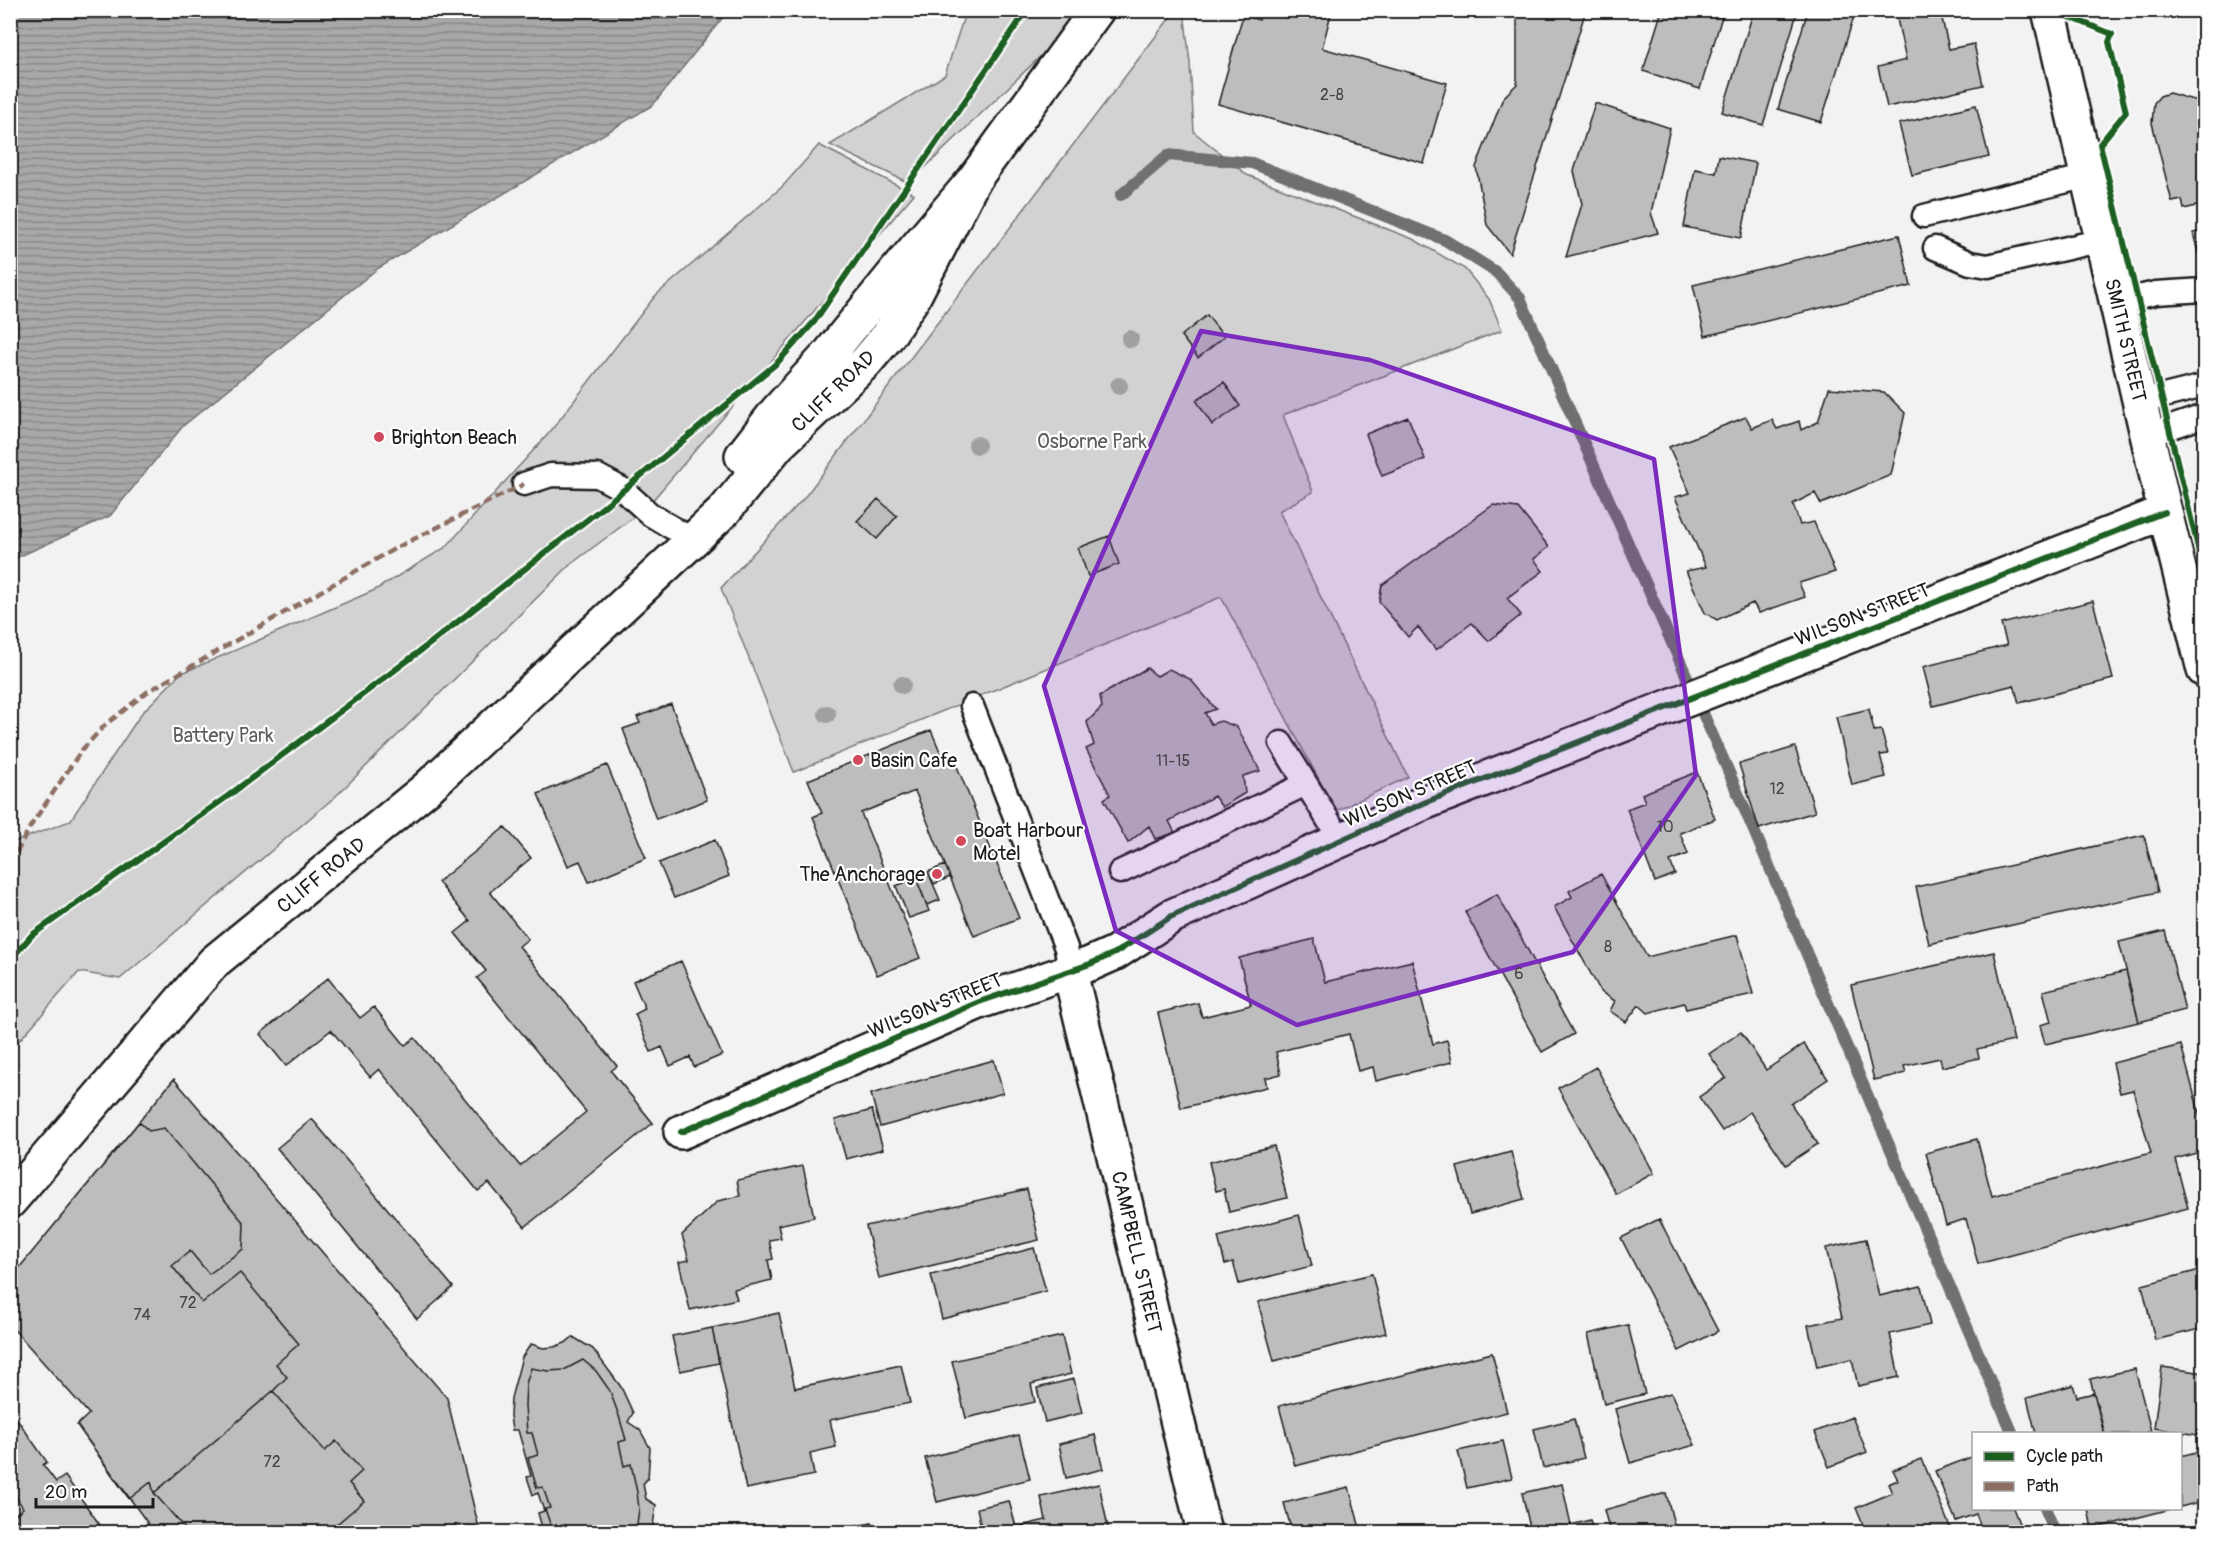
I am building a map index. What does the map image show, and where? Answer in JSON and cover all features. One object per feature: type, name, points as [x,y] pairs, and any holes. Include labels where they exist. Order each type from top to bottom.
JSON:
[{"type":"street","name":"CLIFF ROAD","points":[[657,574],[770,420],[830,353],[898,268],[973,181],[1097,10]]},
{"type":"street","name":"SMITH STREET","points":[[2049,10],[2165,512],[2205,670]]},
{"type":"street","name":"CLIFF ROAD","points":[[10,1201],[214,962],[426,789],[724,511],[778,445],[822,402],[849,380],[887,337],[913,298],[973,181]]},
{"type":"street","name":"WILSON STREET","points":[[681,1132],[979,1002],[1070,972],[1115,953],[1172,916],[1426,802],[2165,512]]},
{"type":"street","name":"CAMPBELL STREET","points":[[1070,972],[1204,1533]]},
{"type":"lane","points":[[1924,216],[2088,176]]},
{"type":"lane","points":[[1935,248],[1970,263],[1988,266],[2103,240]]},
{"type":"lane","points":[[2117,302],[2156,293],[2205,290]]},
{"type":"lane","points":[[2140,402],[2205,386]]},
{"type":"lane","points":[[2148,435],[2205,416]]},
{"type":"lane","points":[[524,484],[551,475],[598,476],[622,489],[651,515],[686,536]]},
{"type":"lane","points":[[972,706],[1066,948],[1070,972]]},
{"type":"lane","points":[[1281,743],[1341,841]]},
{"type":"lane","points":[[1120,872],[1306,784]]},
{"type":"highlighted area","points":[[1201,331],[1370,360],[1654,459],[1696,775],[1573,952],[1297,1025],[1116,931],[1044,686]]},
{"type":"green space","points":[[966,10],[1076,11],[1048,49],[909,183],[830,145],[945,75]]},
{"type":"green space","name":"Osborne Park","points":[[1175,11],[1184,11],[1194,132],[1247,175],[1413,239],[1465,269],[1489,299],[1502,330],[1283,415],[1313,492],[1279,511],[1408,777],[1336,811],[1221,597],[794,772],[721,588],[804,498]]},
{"type":"green space","name":"Battery Park","points":[[819,145],[914,194],[646,508],[571,564],[336,796],[120,979],[79,972],[11,1050],[11,843],[70,821],[141,714],[180,674],[375,590],[446,547],[550,432],[655,296],[783,186]]},
{"type":"shaded area","points":[[11,10],[728,11],[653,105],[377,269],[183,426],[110,516],[11,560]]},
{"type":"building","points":[[1262,10],[1332,10],[1322,48],[1447,83],[1424,163],[1218,104],[1243,15],[1259,20]]},
{"type":"building","points":[[1517,10],[1586,10],[1510,254],[1487,225],[1476,167],[1503,98],[1517,84]]},
{"type":"building","points":[[1662,10],[1724,10],[1700,89],[1643,71]]},
{"type":"building","points":[[1754,10],[1798,10],[1763,125],[1722,112]]},
{"type":"building","points":[[1808,10],[1856,10],[1821,122],[1778,109]]},
{"type":"building","points":[[1910,10],[1940,10],[1949,49],[1974,44],[1983,85],[1887,107],[1878,67],[1906,60],[1896,14]]},
{"type":"building","points":[[2169,93],[2204,103],[2204,204],[2184,209],[2182,200],[2172,202],[2152,123],[2154,103],[2160,96]]},
{"type":"building","points":[[1595,103],[1670,128],[1651,213],[1658,233],[1566,257],[1582,204],[1574,171]]},
{"type":"building","points":[[1976,105],[1989,157],[1912,175],[1899,124]]},
{"type":"building","points":[[1719,156],[1756,163],[1741,238],[1684,227],[1695,169],[1716,173]]},
{"type":"building","points":[[2204,231],[2204,275],[2193,233]]},
{"type":"building","points":[[1899,235],[1911,286],[1705,336],[1693,285]]},
{"type":"building","points":[[1207,315],[1224,337],[1198,358],[1181,336]]},
{"type":"building","points":[[1224,382],[1240,406],[1212,425],[1196,400]]},
{"type":"building","points":[[1829,388],[1884,392],[1905,413],[1891,475],[1821,504],[1815,493],[1793,504],[1800,525],[1814,522],[1835,572],[1799,583],[1805,597],[1759,613],[1753,603],[1717,620],[1705,613],[1686,571],[1706,567],[1675,497],[1690,493],[1669,447],[1746,417],[1752,428],[1772,420],[1777,429],[1799,421],[1801,430],[1818,422]]},
{"type":"building","points":[[1408,417],[1425,459],[1382,476],[1366,434]]},
{"type":"building","points":[[878,499],[897,516],[877,539],[857,521]]},
{"type":"building","points":[[1493,505],[1518,508],[1549,547],[1534,559],[1543,571],[1507,598],[1521,615],[1489,641],[1472,623],[1436,650],[1418,627],[1408,637],[1379,602],[1382,585]]},
{"type":"building","points":[[1109,536],[1119,564],[1088,576],[1078,548]]},
{"type":"building","points":[[2093,601],[2113,679],[2019,703],[2014,685],[1933,706],[1923,667],[2007,645],[2001,624]]},
{"type":"building","points":[[1147,668],[1157,676],[1169,669],[1190,679],[1216,709],[1205,713],[1211,724],[1221,721],[1237,727],[1260,771],[1243,776],[1245,793],[1222,807],[1214,796],[1169,821],[1175,833],[1155,839],[1149,826],[1128,843],[1104,799],[1110,795],[1086,749],[1094,745],[1087,722],[1102,707],[1100,696]]},
{"type":"building","points":[[671,704],[707,800],[656,819],[623,729],[640,723],[637,717]]},
{"type":"building","points":[[1869,709],[1874,731],[1881,730],[1888,754],[1880,755],[1886,777],[1852,785],[1836,717]]},
{"type":"building","name":"Boat Harbour Motel","points":[[931,730],[945,763],[954,759],[1019,918],[974,936],[915,791],[861,813],[920,958],[877,975],[813,817],[822,813],[808,780]]},
{"type":"building","points":[[1795,747],[1815,812],[1759,829],[1739,764]]},
{"type":"building","points":[[607,765],[646,858],[589,882],[580,861],[568,866],[538,794]]},
{"type":"building","points":[[1697,772],[1715,819],[1680,833],[1688,854],[1670,861],[1675,874],[1655,882],[1627,809],[1645,802],[1642,794]]},
{"type":"building","points":[[505,827],[531,858],[490,892],[528,939],[519,946],[617,1066],[611,1071],[653,1123],[525,1227],[489,1183],[478,1191],[379,1069],[370,1077],[331,1030],[286,1066],[260,1034],[328,978],[360,1018],[374,1007],[405,1045],[415,1038],[520,1166],[586,1112],[477,978],[486,971],[455,933],[470,921],[438,882]]},
{"type":"building","points":[[2144,835],[2158,892],[1929,944],[1916,887]]},
{"type":"building","points":[[715,840],[729,876],[674,898],[659,863]]},
{"type":"building","points":[[945,865],[950,877],[934,884],[928,872]]},
{"type":"building","points":[[928,872],[940,900],[927,905],[916,878]]},
{"type":"building","points":[[1601,874],[1647,957],[1737,935],[1753,994],[1686,1009],[1684,1003],[1648,1013],[1639,1005],[1626,1022],[1610,1011],[1615,1001],[1601,992],[1554,907],[1572,897],[1569,891]]},
{"type":"building","points":[[916,878],[929,911],[909,918],[896,886]]},
{"type":"building","points":[[1497,894],[1574,1034],[1542,1052],[1465,912]]},
{"type":"building","points":[[2165,931],[2185,1010],[2139,1022],[2119,942]]},
{"type":"building","points":[[1314,939],[1325,982],[1412,961],[1433,1044],[1447,1040],[1452,1062],[1376,1081],[1373,1067],[1358,1071],[1349,1034],[1276,1052],[1281,1074],[1265,1078],[1267,1087],[1181,1108],[1158,1013],[1198,1003],[1202,1017],[1251,1005],[1239,958]]},
{"type":"building","points":[[1994,952],[2014,1041],[1977,1049],[1979,1058],[1942,1067],[1940,1058],[1904,1066],[1906,1073],[1874,1080],[1851,985]]},
{"type":"building","points":[[681,961],[722,1055],[694,1067],[690,1057],[670,1066],[662,1047],[651,1052],[635,1014],[645,1009],[633,981]]},
{"type":"building","points":[[2126,971],[2139,1022],[2045,1044],[2040,1025],[2051,1022],[2043,991]]},
{"type":"building","points":[[1741,1032],[1766,1070],[1804,1044],[1828,1079],[1791,1104],[1818,1144],[1786,1165],[1750,1112],[1722,1131],[1699,1097],[1726,1078],[1709,1054]]},
{"type":"building","points":[[2181,1045],[2204,1131],[2204,1151],[2175,1159],[2188,1208],[1978,1264],[1966,1219],[1946,1225],[1926,1153],[1977,1139],[1992,1196],[2151,1153],[2133,1090],[2120,1093],[2113,1063]]},
{"type":"building","points":[[994,1060],[1003,1093],[880,1127],[871,1094]]},
{"type":"building","points":[[1596,1067],[1654,1173],[1616,1194],[1558,1088]]},
{"type":"building","points":[[174,1079],[447,1398],[480,1532],[154,1532],[77,1425],[89,1414],[10,1325],[10,1279]]},
{"type":"building","points":[[872,1110],[883,1149],[846,1159],[835,1120]]},
{"type":"building","points":[[312,1119],[453,1287],[417,1319],[277,1148]]},
{"type":"building","points":[[139,1122],[149,1131],[164,1128],[244,1223],[243,1249],[209,1274],[190,1251],[172,1266],[202,1303],[240,1273],[299,1344],[276,1364],[287,1377],[273,1391],[154,1493],[151,1482],[129,1499],[77,1425],[89,1414],[10,1325],[10,1279]]},
{"type":"building","points":[[1274,1146],[1287,1198],[1229,1212],[1224,1189],[1216,1191],[1209,1162]]},
{"type":"building","points":[[1511,1152],[1524,1199],[1470,1214],[1457,1167]]},
{"type":"building","points":[[803,1166],[814,1217],[778,1225],[781,1238],[769,1240],[773,1259],[768,1260],[772,1280],[734,1289],[737,1299],[690,1310],[679,1262],[689,1260],[682,1235],[718,1201],[740,1196],[737,1180]]},
{"type":"building","points":[[1027,1189],[1039,1240],[879,1278],[866,1226]]},
{"type":"building","points":[[1299,1215],[1312,1266],[1239,1284],[1233,1262],[1225,1264],[1218,1237]]},
{"type":"building","points":[[1659,1219],[1718,1331],[1679,1351],[1621,1238]]},
{"type":"building","points":[[1866,1239],[1879,1296],[1921,1286],[1930,1325],[1890,1334],[1899,1377],[1858,1386],[1852,1359],[1817,1367],[1808,1325],[1842,1318],[1826,1248]]},
{"type":"building","points":[[1034,1248],[1046,1291],[942,1319],[931,1275]]},
{"type":"building","points":[[2204,1269],[2204,1328],[2155,1340],[2142,1285]]},
{"type":"building","points":[[1372,1274],[1386,1333],[1274,1361],[1258,1302]]},
{"type":"building","points":[[779,1313],[795,1388],[901,1365],[910,1403],[830,1420],[836,1447],[810,1453],[814,1475],[746,1489],[712,1328]]},
{"type":"building","points":[[1628,1325],[1645,1394],[1604,1404],[1588,1334]]},
{"type":"building","points":[[712,1328],[719,1363],[680,1371],[672,1336]]},
{"type":"building","points":[[1062,1336],[1071,1374],[1031,1384],[1035,1402],[966,1418],[952,1361]]},
{"type":"building","points":[[573,1337],[593,1349],[621,1387],[633,1413],[628,1422],[640,1430],[650,1448],[648,1478],[643,1484],[646,1499],[656,1505],[652,1532],[545,1532],[541,1524],[538,1513],[544,1511],[538,1493],[533,1495],[527,1477],[531,1476],[518,1430],[512,1430],[511,1398],[522,1357],[531,1344],[543,1348],[554,1347]]},
{"type":"building","points":[[1492,1353],[1507,1412],[1295,1466],[1279,1406]]},
{"type":"building","points":[[583,1360],[596,1371],[610,1391],[619,1416],[626,1440],[619,1442],[624,1466],[631,1464],[637,1492],[639,1509],[636,1532],[553,1532],[545,1509],[550,1508],[543,1487],[537,1488],[528,1458],[538,1455],[532,1433],[527,1433],[525,1405],[526,1384],[531,1368],[548,1371],[564,1370]]},
{"type":"building","points":[[2162,1367],[2204,1373],[2204,1402],[2198,1435],[2154,1428]]},
{"type":"building","points":[[2135,1369],[2151,1431],[2104,1432],[2090,1379]]},
{"type":"building","points":[[1074,1379],[1082,1413],[1045,1422],[1037,1388]]},
{"type":"building","points":[[2073,1385],[2077,1397],[2094,1393],[2104,1432],[2036,1432],[2027,1398]]},
{"type":"building","points":[[273,1391],[325,1451],[336,1441],[362,1471],[349,1483],[364,1501],[331,1529],[335,1532],[188,1532],[154,1493]]},
{"type":"building","points":[[1671,1393],[1695,1445],[1630,1463],[1615,1409]]},
{"type":"building","points":[[10,1409],[47,1462],[43,1465],[56,1482],[65,1476],[100,1525],[89,1532],[25,1532],[13,1516],[23,1508],[17,1498],[10,1503]]},
{"type":"building","points":[[1852,1417],[1867,1452],[1829,1467],[1815,1432]]},
{"type":"building","points":[[1574,1419],[1584,1458],[1543,1468],[1534,1429]]},
{"type":"building","points":[[1019,1435],[1030,1479],[937,1502],[925,1458]]},
{"type":"building","points":[[1095,1435],[1103,1469],[1066,1478],[1059,1444]]},
{"type":"building","points":[[1503,1441],[1512,1478],[1467,1488],[1458,1451]]},
{"type":"building","points":[[2204,1450],[2204,1501],[2182,1506],[2182,1456]]},
{"type":"building","points":[[1972,1457],[1972,1510],[2014,1510],[2022,1531],[1983,1532],[1976,1514],[1956,1521],[1935,1471]]},
{"type":"building","points":[[1922,1459],[1952,1532],[1866,1532],[1856,1508],[1892,1493],[1888,1484],[1898,1480],[1893,1470]]},
{"type":"building","points":[[1099,1484],[1109,1532],[982,1532],[977,1508],[1009,1501],[1016,1527],[1046,1520],[1041,1497]]},
{"type":"building","points":[[1562,1484],[1571,1525],[1590,1520],[1593,1532],[1531,1532],[1522,1493]]},
{"type":"building","points":[[1349,1487],[1361,1532],[1292,1532],[1284,1503]]},
{"type":"building","points":[[1666,1493],[1676,1532],[1610,1532],[1604,1510]]},
{"type":"building","points":[[2088,1510],[2167,1510],[2092,1529]]},
{"type":"building","points":[[872,1523],[874,1532],[827,1532]]},
{"type":"waterway","points":[[1121,195],[1168,155],[1252,163],[1445,240],[1496,272],[1520,298],[1727,768],[2012,1432]]},
{"type":"waterway","points":[[2046,1510],[2055,1532]]},
{"type":"marked path","points":[[10,865],[30,827],[81,751],[105,725],[147,692],[394,549],[524,484]]},
{"type":"cycle path","points":[[10,960],[32,935],[228,796],[432,642],[597,512],[777,363],[814,322],[1027,10]]},
{"type":"cycle path","points":[[2052,10],[2112,34],[2109,42],[2126,112],[2100,144],[2204,572]]},
{"type":"cycle path","points":[[681,1132],[979,1002],[1090,964],[1115,953],[1172,916],[1426,802],[2165,512]]},
{"type":"place","name":"Brighton Beach","points":[[379,437]]},
{"type":"place","name":"Basin Cafe","points":[[858,760]]},
{"type":"place","name":"Boat Harbour Motel","points":[[961,841]]},
{"type":"place","name":"The Anchorage","points":[[937,874]]}]
